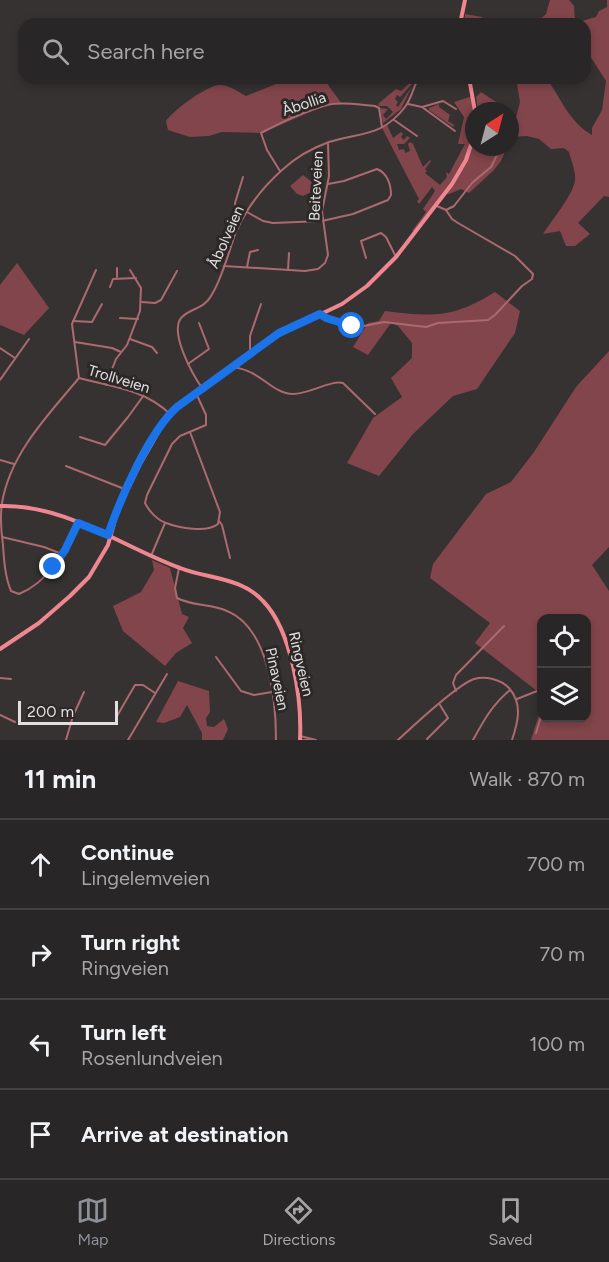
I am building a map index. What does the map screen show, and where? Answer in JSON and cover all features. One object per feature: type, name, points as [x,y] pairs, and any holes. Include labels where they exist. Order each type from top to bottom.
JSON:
[{"type":"main road","points":[[461,18],[465,0]]},
{"type":"main road","points":[[470,84],[473,102]]},
{"type":"main road","points":[[0,649],[29,631],[89,577],[100,560],[127,490],[152,440],[170,414],[202,388],[284,330],[354,296],[373,280],[396,257],[436,205],[463,167],[467,156]]},
{"type":"main road","name":"Ringveien","points":[[1,506],[35,508],[78,523],[179,568],[239,584],[257,596],[269,608],[281,630],[292,666],[300,738]]},
{"type":"street","name":"Åbolveien","points":[[202,388],[188,364],[179,337],[179,322],[183,316],[207,303],[213,294],[246,212],[280,171],[296,159],[328,143],[370,134],[394,120],[408,104],[416,84]]},
{"type":"street","points":[[422,108],[443,100],[456,109]]},
{"type":"street","name":"Åbollia","points":[[280,171],[267,150],[261,133],[280,123],[329,104],[346,104],[379,108],[382,128]]},
{"type":"street","points":[[408,104],[422,108],[455,131]]},
{"type":"street","points":[[394,120],[417,136]]},
{"type":"street","name":"Beiteveien","points":[[224,266],[312,270],[318,269],[325,263],[328,250],[322,221],[322,206],[328,184],[330,163],[328,143]]},
{"type":"street","points":[[446,210],[454,206],[472,183],[491,167],[496,156]]},
{"type":"street","points":[[246,212],[263,221],[273,223],[322,221],[353,214],[388,200],[391,195],[386,176],[377,170],[328,184]]},
{"type":"street","points":[[238,228],[235,203],[243,177]]},
{"type":"street","points":[[320,314],[326,318],[359,327],[384,322],[426,327],[438,323],[481,321],[493,318],[515,293],[532,279],[533,274],[515,256],[458,223],[446,210],[436,205]]},
{"type":"street","points":[[366,258],[361,241],[381,233],[386,237],[396,257]]},
{"type":"street","points":[[247,267],[250,252],[258,250]]},
{"type":"street","points":[[288,270],[289,253]]},
{"type":"street","points":[[117,268],[117,277]]},
{"type":"street","name":"Trollveien","points":[[96,270],[73,321],[80,378],[144,394],[170,414]]},
{"type":"street","points":[[105,385],[116,359],[130,339],[142,302],[141,288],[130,270]]},
{"type":"street","points":[[142,302],[155,303],[161,300],[177,271]]},
{"type":"street","points":[[110,287],[113,279],[117,277],[136,278]]},
{"type":"street","points":[[73,321],[92,321],[102,304]]},
{"type":"street","points":[[250,353],[250,336],[261,304]]},
{"type":"street","points":[[120,318],[138,319]]},
{"type":"street","points":[[188,364],[209,350],[199,323]]},
{"type":"street","points":[[0,380],[29,339]]},
{"type":"street","points":[[130,339],[152,347],[157,353]]},
{"type":"street","points":[[75,342],[112,348],[121,352]]},
{"type":"street","points":[[0,348],[15,358]]},
{"type":"street","points":[[233,366],[252,373],[276,390],[289,394],[310,392],[337,382],[343,383],[375,414]]},
{"type":"street","points":[[78,523],[53,567],[33,586],[19,594],[14,593],[9,586],[2,537],[1,506],[14,464],[51,411],[80,378]]},
{"type":"street","points":[[190,432],[220,512],[219,521],[214,528],[207,530],[165,523],[150,511],[146,499],[169,448],[180,436],[207,422],[196,393]]},
{"type":"street","points":[[80,437],[105,445],[144,394]]},
{"type":"street","points":[[0,460],[14,464]]},
{"type":"street","points":[[66,466],[127,490]]},
{"type":"street","points":[[219,521],[230,558]]},
{"type":"street","points":[[151,556],[165,523]]},
{"type":"street","points":[[2,537],[44,547],[62,554]]},
{"type":"street","name":"Pinaveien","points":[[179,568],[175,588],[177,598],[228,611],[244,622],[253,632],[263,653],[272,692],[276,740]]},
{"type":"street","points":[[456,691],[453,683],[456,675],[504,626]]},
{"type":"street","points":[[216,657],[241,691],[254,695],[272,692]]},
{"type":"street","points":[[128,740],[167,674]]},
{"type":"street","points":[[0,678],[10,680]]},
{"type":"street","points":[[398,740],[456,691],[474,680],[485,678],[499,681],[517,699],[519,710],[512,740]]},
{"type":"street","points":[[117,716],[135,685],[143,685],[155,693]]},
{"type":"street","points":[[472,740],[487,714],[510,690]]},
{"type":"street","points":[[517,699],[537,691]]},
{"type":"street","points":[[66,740],[73,716],[84,692]]},
{"type":"street","points":[[427,739],[448,718],[440,705]]},
{"type":"street","points":[[0,715],[15,722]]},
{"type":"street","points":[[536,733],[539,722]]},
{"type":"street","points":[[300,738],[314,740]]},
{"type":"shaded area","points":[[550,0],[569,0],[574,6],[575,18],[541,18],[546,14]]},
{"type":"shaded area","points":[[607,0],[609,0],[609,197],[604,196],[578,223],[590,234],[575,246],[566,246],[560,231],[543,234],[574,186],[575,173],[569,152],[564,148],[551,149],[539,139],[519,136],[520,102],[517,84],[550,84],[571,116],[592,135],[592,128],[602,110],[606,81],[591,57],[591,18],[607,7]]},
{"type":"shaded area","points":[[465,14],[482,17],[482,18],[465,18]]},
{"type":"shaded area","points":[[276,84],[327,84],[342,104],[329,104],[261,133],[222,132],[209,136],[190,137],[168,130],[166,121],[170,116],[207,89],[224,85],[246,96]]},
{"type":"shaded area","points":[[409,84],[412,84],[395,99],[398,107],[412,86],[401,109],[383,123],[380,108],[388,109],[383,115],[386,119],[393,112],[387,106],[378,104],[396,89],[401,91]]},
{"type":"shaded area","points":[[481,92],[496,102],[477,102],[476,97]]},
{"type":"shaded area","points":[[473,96],[473,102],[465,102],[465,144],[458,144],[464,117],[454,102]]},
{"type":"shaded area","points":[[439,104],[439,107],[450,115],[448,121],[454,125],[453,127],[429,110]]},
{"type":"shaded area","points":[[387,125],[393,138],[401,132],[404,140],[407,136],[410,138],[404,144],[397,144],[399,150],[404,149],[405,153],[410,151],[408,144],[410,142],[413,144],[423,167],[431,161],[425,173],[440,185],[447,177],[446,172],[449,174],[465,144],[465,156],[503,156],[493,171],[469,193],[461,189],[445,194],[415,233],[412,231],[426,212],[423,209],[435,191],[432,187],[419,204],[417,201],[419,199],[382,128]]},
{"type":"shaded area","points":[[303,175],[312,182],[311,192],[303,196],[297,194],[290,186]]},
{"type":"shaded area","points":[[17,263],[49,308],[24,335],[0,325],[0,285]]},
{"type":"shaded area","points":[[495,292],[520,311],[515,333],[477,389],[453,396],[413,434],[379,476],[347,463],[373,418],[402,397],[391,378],[412,358],[412,343],[398,326],[391,323],[368,355],[353,347],[368,323],[379,321],[385,311],[442,314],[467,307]]},
{"type":"shaded area","points":[[609,351],[609,547],[592,565],[609,591],[609,740],[531,740],[537,721],[591,722],[591,614],[537,614],[537,691],[475,643],[490,623],[430,578],[433,564],[486,494],[511,482],[534,452],[576,387]]},
{"type":"shaded area","points":[[152,560],[170,568],[182,614],[189,617],[183,628],[192,643],[176,653],[165,666],[123,631],[113,606],[141,592],[154,570]]},
{"type":"shaded area","points":[[178,681],[209,691],[210,712],[206,718],[207,726],[214,727],[224,719],[228,729],[223,740],[202,740],[202,733],[187,705],[180,717],[164,723],[156,722]]},
{"type":"route","points":[[53,567],[65,550],[78,523],[108,535],[118,509],[152,440],[164,420],[177,407],[267,341],[289,328],[320,314],[352,326]]}]
